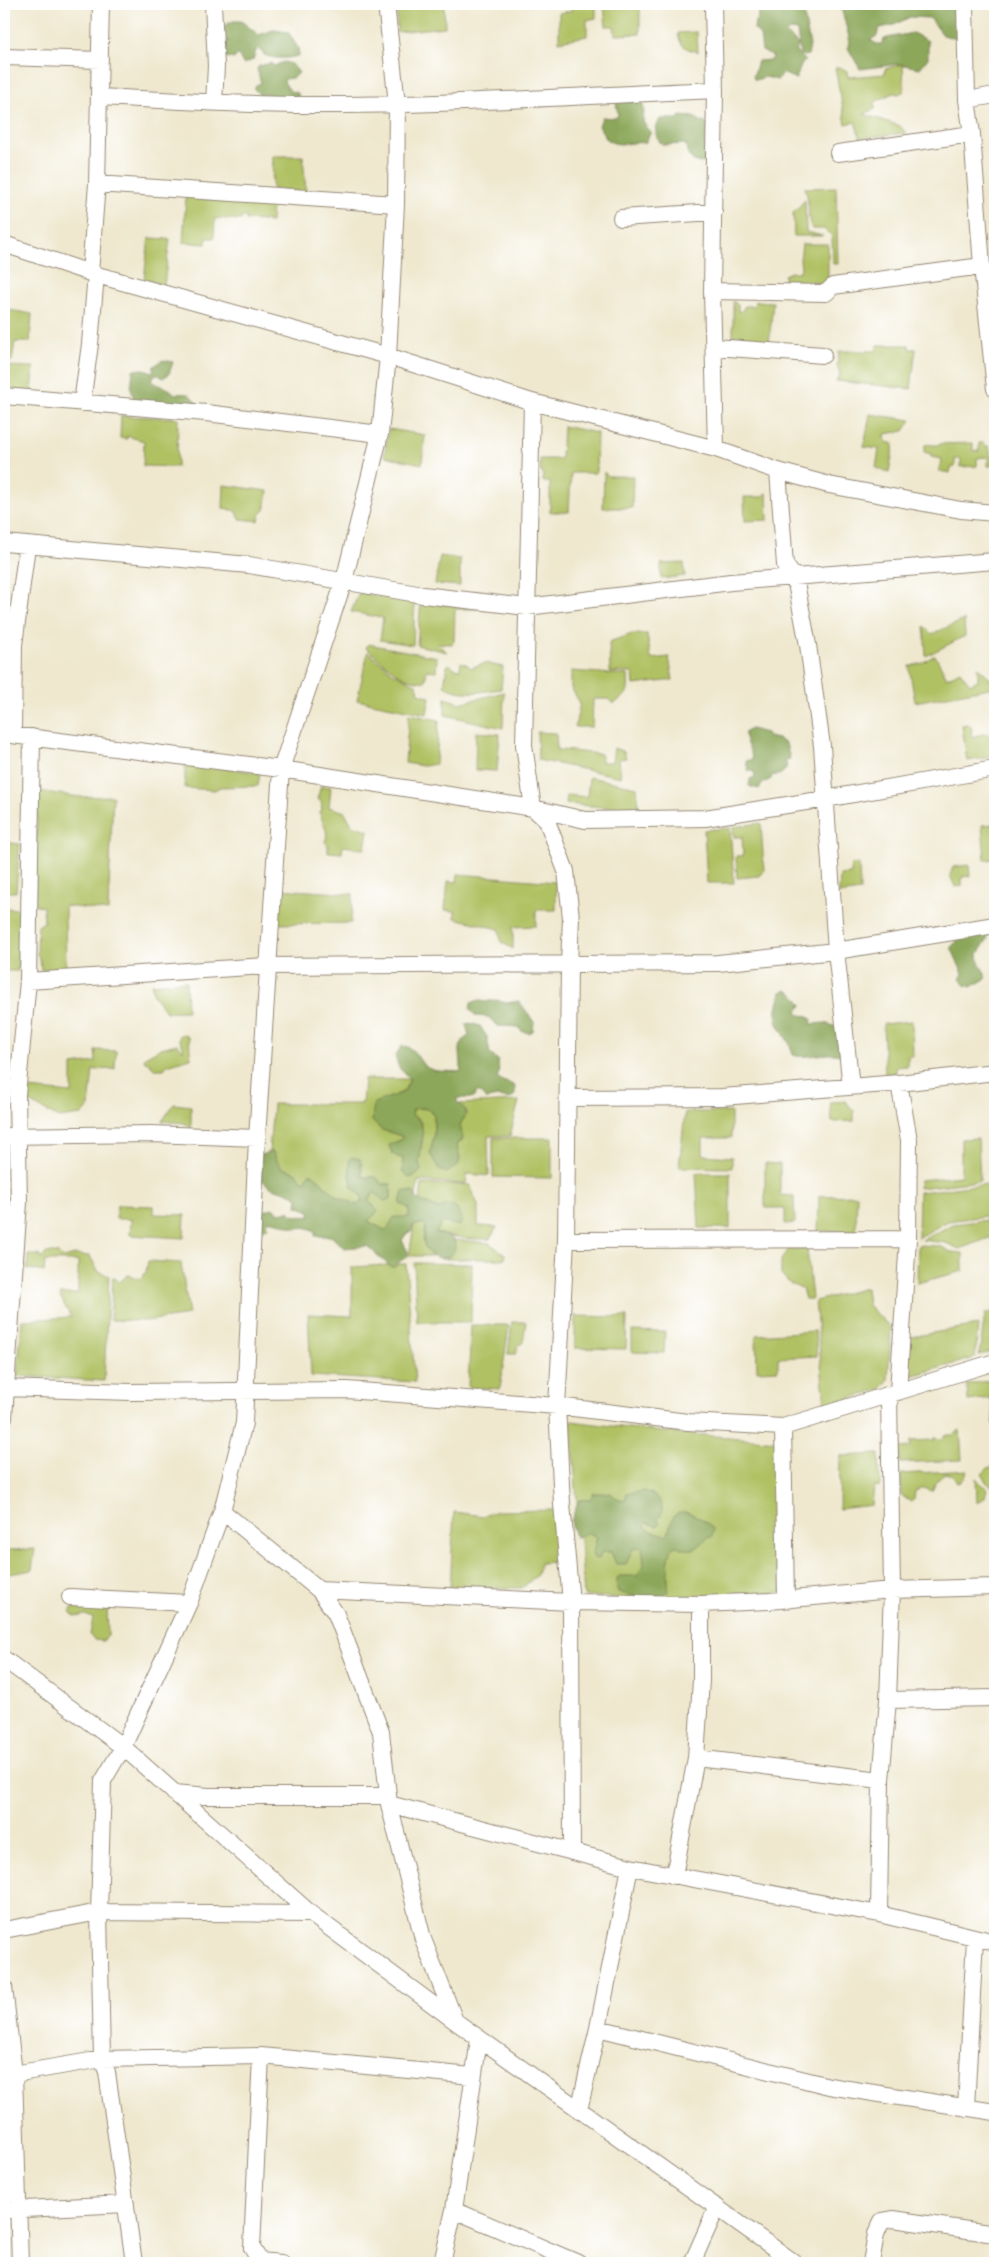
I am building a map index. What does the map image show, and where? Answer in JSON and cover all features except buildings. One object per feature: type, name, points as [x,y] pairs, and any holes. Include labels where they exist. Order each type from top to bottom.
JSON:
[{"type":"street","points":[[82,403],[90,344],[97,184],[101,4]]},
{"type":"street","points":[[213,4],[216,66],[214,103]]},
{"type":"street","points":[[134,2263],[107,2072],[102,2059],[99,1912],[103,1781],[123,1748],[189,1603],[222,1511],[244,1423],[257,1138],[281,769],[344,581],[380,434],[388,356],[396,204],[397,104],[386,4]]},
{"type":"street","points":[[713,4],[715,90],[712,291],[715,347],[716,448]]},
{"type":"street","points":[[965,4],[967,100],[972,134],[982,266],[995,389]]},
{"type":"street","points":[[4,57],[100,60]]},
{"type":"street","points":[[99,96],[214,103],[296,105],[397,104],[715,90]]},
{"type":"street","points":[[967,100],[995,95]]},
{"type":"street","points":[[838,153],[972,134]]},
{"type":"street","points":[[97,184],[396,204]]},
{"type":"street","points":[[621,218],[714,212]]},
{"type":"street","points":[[4,244],[93,273],[388,356],[532,402],[716,448],[778,471],[829,485],[961,510],[995,513]]},
{"type":"street","points":[[712,291],[826,294],[833,286],[982,266]]},
{"type":"street","points":[[715,347],[823,356]]},
{"type":"street","points":[[4,396],[206,413],[380,434]]},
{"type":"street","points":[[532,402],[524,745],[533,808],[546,821],[566,871],[572,918],[569,965],[566,1240],[557,1406],[562,1504],[572,1602],[572,1852]]},
{"type":"street","points":[[778,471],[785,565],[795,578],[808,645],[822,746],[836,951],[851,1087]]},
{"type":"street","points":[[4,543],[249,566],[423,595],[527,607],[731,582],[995,561]]},
{"type":"street","points":[[27,546],[14,645],[8,735],[281,769],[533,808],[585,820],[705,818],[995,769]]},
{"type":"street","points":[[4,1418],[4,1388],[19,1202],[10,1136],[18,1095],[28,981],[32,737]]},
{"type":"street","points":[[28,981],[267,966],[718,964],[836,951],[995,925]]},
{"type":"street","points":[[568,1098],[722,1097],[899,1083],[995,1072]]},
{"type":"street","points":[[879,1914],[881,1780],[888,1700],[892,1590],[894,1393],[908,1239],[909,1140],[899,1083]]},
{"type":"street","points":[[10,1136],[151,1134],[257,1138]]},
{"type":"street","points":[[566,1240],[908,1239]]},
{"type":"street","points":[[4,1388],[131,1392],[347,1390],[557,1406],[688,1422],[783,1427],[995,1362]]},
{"type":"street","points":[[783,1427],[786,1599]]},
{"type":"street","points":[[222,1511],[319,1590],[336,1614],[381,1732],[388,1800],[423,1939],[454,2021]]},
{"type":"street","points":[[319,1590],[572,1602],[701,1604],[892,1590],[995,1587]]},
{"type":"street","points":[[70,1597],[189,1603]]},
{"type":"street","points":[[674,1876],[696,1758],[701,1680],[701,1604]]},
{"type":"street","points":[[4,1659],[123,1748],[311,1914],[454,2021],[795,2263]]},
{"type":"street","points":[[888,1700],[995,1698]]},
{"type":"street","points":[[696,1758],[881,1780]]},
{"type":"street","points":[[174,1792],[209,1796],[388,1800],[630,1867],[879,1914],[995,1942]]},
{"type":"street","points":[[579,2110],[598,2028],[630,1867]]},
{"type":"street","points":[[4,1930],[99,1912],[311,1914]]},
{"type":"street","points":[[966,2108],[975,1938]]},
{"type":"street","points":[[4,1987],[9,2074],[12,2210],[20,2263]]},
{"type":"street","points":[[598,2028],[829,2086],[995,2112]]},
{"type":"street","points":[[442,2263],[454,2210],[472,2076],[479,2039]]},
{"type":"street","points":[[261,2056],[252,2248],[260,2261],[281,2263]]},
{"type":"street","points":[[9,2074],[102,2059],[261,2056],[472,2076]]},
{"type":"street","points":[[12,2210],[126,2204]]},
{"type":"street","points":[[692,2263],[717,2207]]},
{"type":"street","points":[[454,2210],[578,2263]]},
{"type":"street","points":[[870,2263],[876,2234],[882,2221],[893,2219],[995,2234]]},
{"type":"green space","points":[[434,4],[444,4],[445,27],[397,32],[397,6],[433,6]]},
{"type":"green space","points":[[596,4],[596,18],[587,20],[587,36],[559,41],[559,13],[571,11],[570,6]]},
{"type":"green space","points":[[604,4],[640,4],[640,34],[615,35],[614,26],[606,26]]},
{"type":"green space","points":[[758,4],[802,4],[810,46],[808,55],[800,54],[797,31],[789,30],[786,33],[798,44],[796,52],[806,61],[802,63],[796,79],[782,73],[778,80],[766,77],[755,80],[753,77],[758,61],[771,60],[773,56],[762,51],[760,35],[754,29],[755,21],[758,18]]},
{"type":"green space","points":[[840,4],[956,4],[963,13],[958,37],[955,38],[943,35],[930,18],[910,17],[894,25],[879,28],[877,36],[870,40],[877,44],[882,44],[883,40],[887,38],[913,33],[928,41],[928,58],[920,68],[899,64],[860,69],[848,48],[849,37]]},
{"type":"green space","points":[[234,21],[241,21],[259,35],[273,30],[288,32],[298,48],[299,55],[288,58],[274,58],[257,48],[253,60],[243,64],[238,54],[234,59],[221,56],[223,43],[229,41],[221,38],[223,29]]},
{"type":"green space","points":[[697,32],[698,52],[684,46],[680,41],[678,33]]},
{"type":"green space","points":[[284,62],[292,64],[299,73],[292,78],[285,79],[284,82],[290,91],[298,93],[299,101],[271,99],[267,94],[260,95],[254,89],[256,85],[261,83],[257,69],[259,66],[271,63],[274,66]]},
{"type":"green space","points":[[903,64],[904,91],[899,94],[893,93],[875,102],[875,109],[864,114],[900,126],[906,133],[860,138],[855,122],[846,124],[835,68],[840,67],[847,71],[848,77],[885,74],[885,69]]},
{"type":"green space","points":[[641,101],[644,109],[643,122],[651,132],[645,143],[616,144],[607,140],[599,126],[602,117],[615,118],[618,115],[616,102]]},
{"type":"green space","points":[[680,116],[693,117],[709,125],[708,161],[699,163],[692,159],[687,153],[686,144],[663,145],[656,136],[660,119],[677,119]]},
{"type":"green space","points":[[273,156],[303,156],[306,192],[272,189]]},
{"type":"green space","points":[[836,187],[838,264],[833,264],[832,236],[824,229],[812,229],[809,219],[808,198],[804,188]]},
{"type":"green space","points":[[186,197],[272,204],[271,222],[267,222],[267,219],[264,221],[246,220],[246,217],[242,217],[241,220],[215,218],[214,238],[207,238],[206,244],[183,242]]},
{"type":"green space","points":[[805,200],[806,232],[823,236],[794,236],[793,213]]},
{"type":"green space","points":[[149,238],[170,239],[164,285],[144,279]]},
{"type":"green space","points":[[802,244],[828,244],[828,285],[784,287],[784,275],[791,272],[799,272],[801,268]]},
{"type":"green space","points":[[733,301],[738,305],[738,311],[741,312],[745,306],[754,306],[755,301],[773,302],[769,345],[733,339]]},
{"type":"green space","points":[[4,309],[32,314],[30,342],[15,342],[12,361],[4,359]]},
{"type":"green space","points":[[878,345],[909,345],[910,349],[916,349],[911,389],[836,381],[840,374],[837,366],[839,351],[876,351]]},
{"type":"green space","points":[[163,360],[173,362],[169,374],[163,378],[159,375],[154,375],[152,381],[170,389],[175,394],[190,395],[199,405],[134,400],[131,389],[133,370],[144,369],[153,372],[154,366]]},
{"type":"green space","points":[[4,366],[34,367],[32,394],[4,391]]},
{"type":"green space","points":[[870,414],[911,420],[904,431],[885,434],[886,442],[894,444],[889,472],[876,468],[879,449],[864,447]]},
{"type":"green space","points":[[121,416],[178,418],[177,467],[143,466],[144,441],[127,436],[127,439],[120,438]]},
{"type":"green space","points":[[563,426],[597,433],[596,473],[571,473],[569,512],[550,512],[550,482],[543,482],[543,472],[540,472],[540,459],[561,459]]},
{"type":"green space","points":[[389,429],[425,435],[422,464],[384,456]]},
{"type":"green space","points":[[973,443],[973,451],[979,451],[979,443],[989,446],[993,466],[988,466],[988,457],[977,458],[977,466],[961,467],[961,459],[955,459],[955,467],[951,468],[950,473],[939,471],[942,459],[931,457],[931,454],[924,452],[925,445]]},
{"type":"green space","points":[[604,472],[608,476],[633,476],[632,508],[603,508]]},
{"type":"green space","points":[[224,485],[268,491],[265,510],[260,515],[259,521],[240,519],[236,511],[223,508]]},
{"type":"green space","points":[[767,493],[768,520],[745,521],[744,497],[761,497]]},
{"type":"green space","points":[[440,556],[460,559],[460,586],[435,584]]},
{"type":"green space","points":[[684,563],[685,576],[661,579],[661,564]]},
{"type":"green space","points":[[359,593],[415,601],[413,645],[380,640],[383,618],[351,612]]},
{"type":"green space","points":[[421,601],[478,609],[455,609],[454,641],[452,644],[437,644],[447,652],[417,645]]},
{"type":"green space","points":[[964,620],[965,636],[926,656],[924,626],[932,634]]},
{"type":"green space","points":[[632,634],[647,634],[651,659],[669,657],[673,680],[634,685],[633,673],[610,672],[609,642]]},
{"type":"green space","points":[[368,644],[437,657],[436,671],[427,670],[425,681],[408,679],[393,670],[366,648]]},
{"type":"green space","points":[[368,652],[392,672],[417,685],[419,693],[430,697],[427,714],[357,700]]},
{"type":"green space","points":[[935,655],[947,678],[960,671],[970,684],[978,680],[978,667],[989,677],[995,687],[915,702],[909,666],[922,663]]},
{"type":"green space","points":[[461,662],[470,668],[485,663],[503,667],[501,689],[465,692],[444,686],[447,666],[449,664],[454,668],[460,669]]},
{"type":"green space","points":[[571,671],[628,675],[627,693],[613,704],[608,699],[593,699],[592,727],[575,727],[580,703],[571,688]]},
{"type":"green space","points":[[504,692],[503,728],[445,715],[445,698],[460,703]]},
{"type":"green space","points":[[409,714],[439,720],[436,764],[423,766],[405,763]]},
{"type":"green space","points":[[968,724],[972,728],[971,737],[987,733],[993,743],[993,757],[967,761],[962,725]]},
{"type":"green space","points":[[751,729],[766,733],[768,737],[778,739],[786,744],[790,759],[785,760],[787,766],[783,773],[772,775],[771,779],[763,783],[759,789],[749,786],[750,779],[755,777],[754,772],[748,770],[746,761],[752,759],[751,752],[746,743],[745,732]]},
{"type":"green space","points":[[476,732],[500,734],[497,771],[475,770]]},
{"type":"green space","points":[[537,732],[556,733],[557,750],[601,754],[601,762],[612,762],[614,748],[624,752],[626,758],[619,759],[621,777],[538,760]]},
{"type":"green space","points":[[185,762],[260,773],[258,786],[220,787],[215,790],[185,788]]},
{"type":"green space","points":[[589,777],[637,787],[639,810],[566,804],[567,795],[587,797]]},
{"type":"green space","points":[[321,786],[331,787],[329,807],[345,812],[352,825],[368,830],[365,849],[343,846],[342,853],[328,852],[328,845],[325,842],[327,834],[320,813],[322,809],[321,801],[317,799]]},
{"type":"green space","points":[[38,791],[80,797],[113,796],[108,911],[65,906],[66,968],[41,970],[40,959],[37,954],[38,926],[44,922],[43,907],[34,904]]},
{"type":"green space","points":[[761,823],[764,870],[759,876],[737,878],[736,856],[743,856],[742,837],[734,837],[733,827]]},
{"type":"green space","points":[[995,824],[995,859],[985,860],[982,825]]},
{"type":"green space","points":[[730,828],[734,883],[707,883],[704,830]]},
{"type":"green space","points":[[4,842],[20,844],[16,892],[4,892]]},
{"type":"green space","points":[[859,864],[860,891],[839,894],[840,875],[851,874],[851,865]]},
{"type":"green space","points":[[969,865],[970,876],[962,877],[962,886],[955,887],[950,875],[953,867]]},
{"type":"green space","points":[[458,874],[556,882],[556,910],[536,910],[536,926],[513,927],[513,949],[501,942],[499,929],[455,918],[455,911],[445,910],[448,881],[457,882]]},
{"type":"green space","points":[[279,889],[353,894],[351,923],[278,924]]},
{"type":"green space","points":[[4,908],[20,909],[18,971],[4,971]]},
{"type":"green space","points":[[988,932],[987,940],[978,954],[979,962],[987,978],[971,987],[965,985],[960,979],[963,974],[951,947],[957,941],[957,937]]},
{"type":"green space","points":[[186,981],[187,1011],[166,1012],[154,996],[151,984]]},
{"type":"green space","points":[[785,990],[799,1000],[802,1005],[797,1012],[800,1015],[809,1016],[812,1020],[811,1024],[825,1023],[839,1028],[841,1055],[828,1054],[803,1057],[793,1055],[789,1043],[777,1022],[776,1013],[781,992]]},
{"type":"green space","points":[[479,1000],[484,1002],[496,1000],[506,1003],[519,1001],[534,1022],[533,1031],[529,1033],[521,1031],[519,1027],[498,1026],[488,1017],[476,1016],[470,1010],[471,1003]]},
{"type":"green space","points":[[912,1021],[913,1056],[908,1056],[908,1066],[896,1067],[896,1073],[885,1074],[883,1024]]},
{"type":"green space","points":[[470,1023],[480,1026],[487,1037],[490,1054],[498,1060],[499,1073],[497,1077],[515,1087],[515,1095],[509,1099],[499,1097],[486,1099],[478,1091],[473,1098],[457,1098],[457,1102],[466,1110],[466,1115],[460,1125],[463,1139],[457,1145],[460,1158],[458,1166],[446,1173],[439,1169],[430,1154],[434,1135],[434,1115],[424,1108],[412,1111],[412,1115],[421,1122],[423,1135],[419,1162],[421,1170],[410,1178],[402,1171],[403,1158],[394,1154],[389,1145],[401,1140],[402,1136],[382,1130],[372,1121],[374,1103],[404,1092],[410,1079],[399,1068],[395,1056],[402,1046],[413,1050],[425,1066],[433,1070],[460,1072],[460,1047],[464,1039],[469,1036],[466,1024]]},
{"type":"green space","points":[[185,1034],[189,1038],[191,1058],[167,1065],[164,1069],[154,1069],[149,1062],[144,1061],[145,1057],[161,1048],[177,1044],[183,1051],[183,1046],[179,1039],[180,1035]]},
{"type":"green space","points":[[95,1050],[116,1051],[115,1069],[93,1070],[89,1107],[82,1115],[59,1118],[27,1101],[28,1089],[72,1093],[72,1065],[96,1062]]},
{"type":"green space","points":[[364,1079],[410,1079],[404,1091],[378,1105],[373,1114],[372,1121],[382,1130],[402,1136],[401,1140],[393,1143],[403,1157],[419,1162],[423,1135],[419,1119],[412,1115],[412,1111],[415,1108],[428,1109],[434,1115],[434,1135],[431,1150],[460,1158],[457,1145],[460,1125],[466,1110],[459,1104],[519,1101],[510,1136],[488,1136],[489,1176],[467,1174],[466,1184],[418,1181],[416,1198],[403,1191],[401,1204],[409,1208],[409,1217],[386,1231],[368,1221],[369,1200],[374,1192],[391,1199],[391,1184],[382,1184],[376,1177],[362,1177],[362,1164],[350,1167],[350,1178],[361,1195],[362,1201],[357,1205],[336,1196],[313,1174],[304,1181],[295,1179],[281,1166],[273,1152],[269,1152],[273,1104],[362,1104]]},
{"type":"green space","points":[[845,1101],[854,1111],[854,1121],[832,1122],[830,1102]]},
{"type":"green space","points":[[174,1104],[191,1106],[191,1128],[184,1123],[162,1121]]},
{"type":"green space","points":[[685,1112],[731,1112],[731,1138],[703,1138],[703,1155],[732,1157],[732,1168],[679,1167]]},
{"type":"green space","points":[[493,1138],[552,1138],[552,1178],[493,1177]]},
{"type":"green space","points":[[978,1138],[980,1181],[919,1188],[920,1180],[961,1176],[961,1139]]},
{"type":"green space","points":[[273,1152],[281,1168],[297,1173],[301,1181],[305,1181],[309,1173],[313,1174],[337,1196],[357,1205],[362,1201],[361,1195],[352,1187],[349,1161],[351,1157],[360,1159],[362,1177],[376,1177],[382,1184],[391,1184],[391,1199],[384,1201],[374,1192],[369,1200],[378,1212],[368,1221],[386,1231],[394,1217],[409,1217],[409,1208],[400,1204],[403,1191],[413,1192],[417,1199],[438,1209],[446,1205],[454,1206],[462,1217],[460,1226],[442,1222],[436,1233],[453,1238],[455,1247],[452,1253],[446,1257],[439,1258],[432,1255],[426,1249],[424,1240],[426,1227],[423,1224],[413,1225],[411,1232],[407,1233],[402,1240],[408,1252],[407,1257],[395,1267],[391,1267],[367,1246],[344,1248],[331,1236],[315,1236],[315,1231],[307,1228],[294,1228],[277,1222],[267,1221],[268,1228],[261,1230],[258,1227],[259,1213],[272,1208],[280,1213],[289,1211],[292,1215],[310,1217],[310,1211],[297,1206],[298,1198],[275,1189],[261,1179],[261,1155]]},
{"type":"green space","points":[[765,1163],[780,1164],[780,1195],[794,1196],[795,1223],[785,1224],[785,1208],[765,1208]]},
{"type":"green space","points":[[696,1173],[730,1173],[730,1228],[699,1228]]},
{"type":"green space","points":[[995,1183],[995,1215],[948,1221],[918,1238],[919,1192]]},
{"type":"green space","points":[[422,1184],[470,1185],[478,1205],[478,1226],[497,1227],[490,1239],[468,1239],[436,1233],[442,1222],[456,1225],[460,1213],[454,1206],[438,1209],[420,1201]]},
{"type":"green space","points":[[857,1195],[856,1231],[818,1231],[819,1196]]},
{"type":"green space","points":[[117,1205],[154,1206],[154,1214],[185,1215],[184,1238],[130,1235],[131,1219],[116,1219]]},
{"type":"green space","points":[[995,1219],[995,1236],[959,1249],[946,1243],[922,1240],[953,1224]]},
{"type":"green space","points":[[414,1224],[423,1224],[426,1227],[424,1242],[432,1256],[409,1256]]},
{"type":"green space","points":[[454,1240],[489,1243],[505,1254],[505,1259],[440,1259],[449,1257],[455,1244]]},
{"type":"green space","points":[[918,1245],[940,1246],[951,1252],[963,1253],[963,1271],[917,1283]]},
{"type":"green space","points":[[789,1249],[807,1249],[812,1299],[805,1299],[802,1289],[790,1284],[781,1274],[781,1260]]},
{"type":"green space","points":[[46,1253],[57,1253],[64,1258],[75,1255],[90,1256],[98,1271],[109,1276],[104,1381],[17,1376],[22,1320],[71,1317],[60,1297],[61,1294],[78,1294],[78,1261],[45,1261],[44,1272],[27,1269],[28,1255],[39,1255],[42,1259]]},
{"type":"green space","points":[[148,1261],[181,1263],[189,1315],[146,1321],[110,1320],[113,1277],[119,1282],[128,1275],[141,1279],[146,1272]]},
{"type":"green space","points":[[414,1263],[472,1264],[471,1322],[417,1322]]},
{"type":"green space","points":[[397,1264],[406,1264],[415,1382],[311,1376],[308,1314],[352,1316],[352,1267],[389,1265],[391,1267]]},
{"type":"green space","points":[[866,1288],[868,1305],[891,1328],[888,1380],[881,1389],[825,1406],[815,1301]]},
{"type":"green space","points":[[995,1311],[995,1351],[979,1355],[985,1314]]},
{"type":"green space","points":[[575,1316],[627,1317],[626,1349],[575,1348]]},
{"type":"green space","points":[[512,1322],[526,1322],[523,1343],[518,1345],[516,1354],[508,1354]]},
{"type":"green space","points":[[471,1325],[509,1325],[500,1389],[468,1387]]},
{"type":"green space","points":[[978,1325],[975,1358],[907,1377],[910,1337]]},
{"type":"green space","points":[[632,1331],[665,1332],[664,1353],[632,1352]]},
{"type":"green space","points":[[815,1331],[817,1356],[778,1358],[778,1370],[757,1371],[756,1335]]},
{"type":"green space","points":[[995,1379],[994,1426],[991,1398],[968,1401],[967,1385]]},
{"type":"green space","points":[[571,1421],[653,1431],[778,1441],[782,1592],[648,1599],[584,1596]]},
{"type":"green space","points":[[960,1430],[962,1460],[900,1463],[899,1448],[911,1447],[911,1441],[934,1440],[934,1438],[943,1439],[945,1435],[953,1435]]},
{"type":"green space","points":[[879,1454],[880,1486],[874,1487],[872,1505],[839,1509],[840,1456]]},
{"type":"green space","points":[[988,1468],[995,1468],[995,1489],[986,1482],[982,1474]]},
{"type":"green space","points":[[968,1470],[962,1481],[957,1483],[952,1475],[945,1473],[936,1482],[932,1491],[924,1488],[915,1491],[914,1499],[911,1502],[901,1495],[901,1474]]},
{"type":"green space","points":[[976,1478],[987,1489],[985,1497],[977,1503]]},
{"type":"green space","points":[[645,1491],[654,1495],[662,1506],[658,1519],[660,1524],[656,1526],[645,1522],[645,1526],[651,1531],[667,1535],[673,1519],[680,1512],[696,1516],[713,1529],[712,1537],[707,1537],[696,1548],[686,1549],[676,1546],[672,1549],[668,1567],[669,1591],[652,1597],[628,1595],[617,1591],[617,1578],[620,1576],[637,1576],[644,1565],[642,1547],[633,1549],[626,1564],[616,1564],[611,1552],[602,1552],[599,1559],[594,1558],[592,1554],[597,1537],[588,1533],[584,1536],[575,1537],[571,1521],[579,1500],[590,1499],[594,1493],[611,1493],[617,1499],[625,1501],[627,1493]]},
{"type":"green space","points":[[557,1510],[557,1562],[540,1563],[537,1575],[522,1588],[450,1587],[454,1512],[484,1516],[496,1511]]},
{"type":"green space","points":[[35,1549],[32,1570],[4,1575],[4,1550]]},
{"type":"green space","points":[[107,1604],[108,1635],[103,1641],[94,1640],[90,1635],[93,1618],[85,1615],[76,1617],[70,1612],[72,1608],[83,1605]]}]
